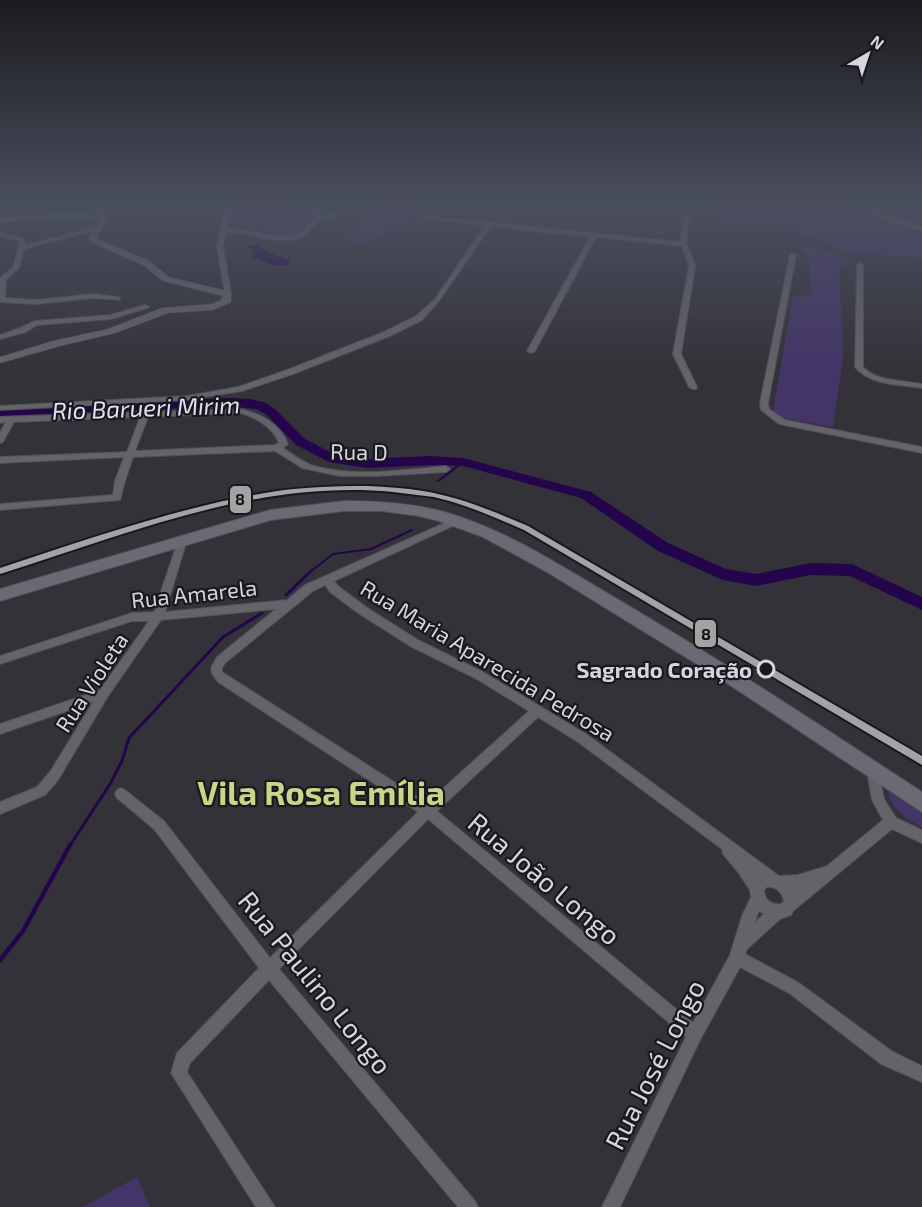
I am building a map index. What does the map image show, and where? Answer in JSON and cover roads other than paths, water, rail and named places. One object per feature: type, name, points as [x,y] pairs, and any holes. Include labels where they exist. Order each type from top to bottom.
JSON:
[{"type":"main road","points":[[0,360],[57,343],[111,331],[166,310],[219,306],[226,302],[228,294],[166,279],[140,260]]},
{"type":"main road","points":[[0,590],[235,519],[296,505],[375,500],[421,505],[462,515],[516,537],[647,613],[768,689],[922,792]]},
{"type":"main road","points":[[0,595],[270,515],[315,508],[399,508],[420,511],[491,534],[529,554],[648,624],[772,702],[922,804]]},
{"type":"main road","points":[[456,521],[464,520],[516,537]]},
{"type":"main road","points":[[873,771],[881,770],[902,778]]},
{"type":"street","points":[[18,260],[16,268],[3,279],[0,287],[1,300],[36,302],[93,296],[118,299]]},
{"type":"street","points":[[221,260],[228,294]]},
{"type":"street","points":[[0,408],[187,398],[251,384],[354,347],[419,318],[436,300],[464,260]]},
{"type":"street","points":[[531,351],[580,260]]},
{"type":"street","points":[[690,260],[692,266],[677,354],[693,387]]},
{"type":"street","points":[[792,260],[764,403],[765,410],[782,422],[922,450]]},
{"type":"street","points":[[860,265],[859,367],[863,373],[875,377],[922,386]]},
{"type":"street","points":[[0,337],[23,330],[35,323],[111,317],[145,307]]},
{"type":"street","points":[[0,420],[230,410],[250,413],[281,436],[284,444],[277,448],[0,460]]},
{"type":"street","points":[[0,507],[117,498],[145,414]]},
{"type":"street","points":[[0,440],[11,420]]},
{"type":"street","name":"Rua D","points":[[277,448],[306,466],[323,471],[374,472],[446,469]]},
{"type":"street","points":[[290,604],[309,588],[456,521]]},
{"type":"street","name":"Rua Violeta","points":[[0,808],[41,791],[54,776],[104,693],[158,616],[182,540]]},
{"type":"street","name":"Rua Maria Aparecida Pedrosa","points":[[327,580],[334,589],[388,627],[538,710],[582,738],[777,881]]},
{"type":"street","name":"Rua Amarela","points":[[0,660],[123,619],[143,615],[158,616],[290,604]]},
{"type":"street","name":"Rua João Longo","points":[[290,604],[218,664],[216,673],[428,811],[695,1035]]},
{"type":"street","points":[[0,729],[104,693]]},
{"type":"street","points":[[266,1207],[179,1073],[183,1059],[269,969],[428,811],[538,710]]},
{"type":"street","points":[[873,771],[878,800],[891,822],[922,837]]},
{"type":"street","name":"Rua Paulino Longo","points":[[121,794],[159,825],[269,969],[469,1207]]},
{"type":"street","name":"Rua José Longo","points":[[740,951],[783,909],[891,822]]},
{"type":"street","name":"Rua Maria Aparecida Pedrosa","points":[[716,837],[743,867],[757,893]]},
{"type":"street","name":"Rua José Longo","points":[[611,1207],[695,1035],[740,951],[749,916],[764,881],[798,882],[832,870]]},
{"type":"street","points":[[757,893],[765,908],[783,909],[790,897],[777,881]]},
{"type":"street","points":[[740,951],[794,988],[887,1058],[922,1074]]},
{"type":"waterway","name":"Rio Barueri Mirim","points":[[0,412],[228,402],[253,403],[271,412],[291,434],[306,446],[334,459],[367,463],[463,462],[586,495],[663,547],[723,574],[756,580],[811,569],[852,570],[922,604]]},
{"type":"waterway","points":[[438,481],[463,462]]},
{"type":"waterway","points":[[310,572],[333,554],[371,549],[412,530]]},
{"type":"waterway","points":[[286,595],[312,570]]},
{"type":"waterway","points":[[69,847],[110,784],[122,761],[129,738],[223,637],[262,613]]},
{"type":"waterway","points":[[0,960],[23,931],[70,845]]},
{"type":"place","name":"Sagrado Coração","points":[[766,669]]},
{"type":"district","name":"Vila Rosa Emília","points":[[321,792]]}]
